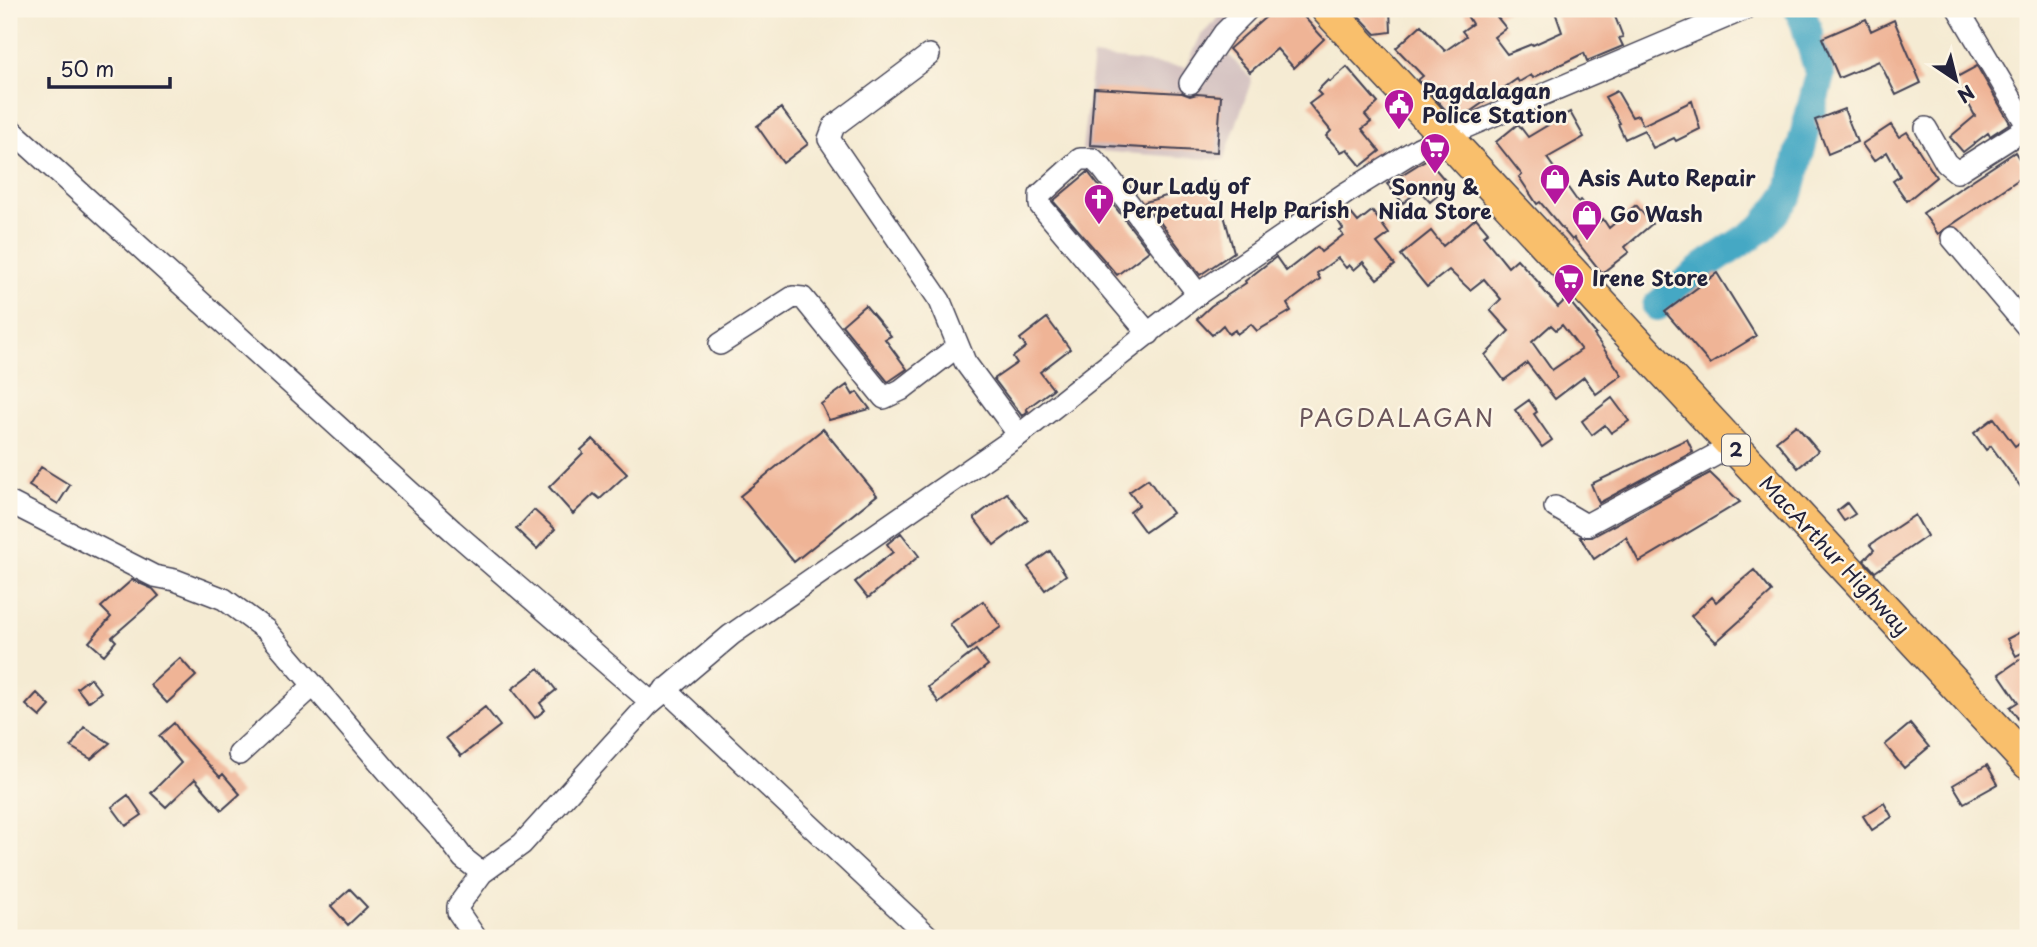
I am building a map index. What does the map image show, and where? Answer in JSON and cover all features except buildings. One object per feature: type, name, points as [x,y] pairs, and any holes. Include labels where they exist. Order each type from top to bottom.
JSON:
[{"type":"highway","name":"MacArthur Highway","points":[[1327,9],[2028,763]]},
{"type":"street","points":[[1190,83],[1224,33],[1248,9]]},
{"type":"street","points":[[476,938],[458,912],[458,906],[482,873],[522,844],[658,696],[731,635],[1019,435],[1198,294],[1357,186],[1419,148],[1445,136],[1745,9]]},
{"type":"street","points":[[1926,128],[1947,163],[1957,172],[2028,127],[1958,9]]},
{"type":"street","points":[[929,55],[834,126],[829,139],[940,301],[951,322],[965,362],[1019,435]]},
{"type":"street","points":[[9,128],[443,521],[658,696],[930,938]]},
{"type":"street","points":[[1149,334],[1040,205],[1040,195],[1080,159],[1093,159],[1102,167],[1198,294]]},
{"type":"street","points":[[1952,238],[2028,328]]},
{"type":"street","points":[[720,344],[793,297],[803,298],[884,398],[901,390],[958,346]]},
{"type":"street","points":[[1555,507],[1586,525],[1732,446]]},
{"type":"street","points":[[9,502],[155,576],[174,580],[224,599],[267,630],[463,858],[482,873]]},
{"type":"street","points":[[239,754],[314,685]]},
{"type":"shaded area","points":[[1228,9],[1267,9],[1224,50],[1252,79],[1224,160],[1082,150],[1093,56],[1186,67],[1201,35]]},
{"type":"waterway","points":[[1657,306],[1705,266],[1762,228],[1789,194],[1820,75],[1799,9]]},
{"type":"place","name":"Pagdalagan Police Station","points":[[1399,131]]},
{"type":"place","name":"Sonny & Nida Store","points":[[1435,175]]},
{"type":"place","name":"Asis Auto Repair","points":[[1555,206]]},
{"type":"place","name":"Our Lady of Perpetual Help Parish","points":[[1099,226]]},
{"type":"place","name":"Go Wash","points":[[1587,242]]},
{"type":"place","name":"Irene Store","points":[[1569,306]]},
{"type":"district","name":"PAGDALAGAN","points":[[1397,419]]}]
